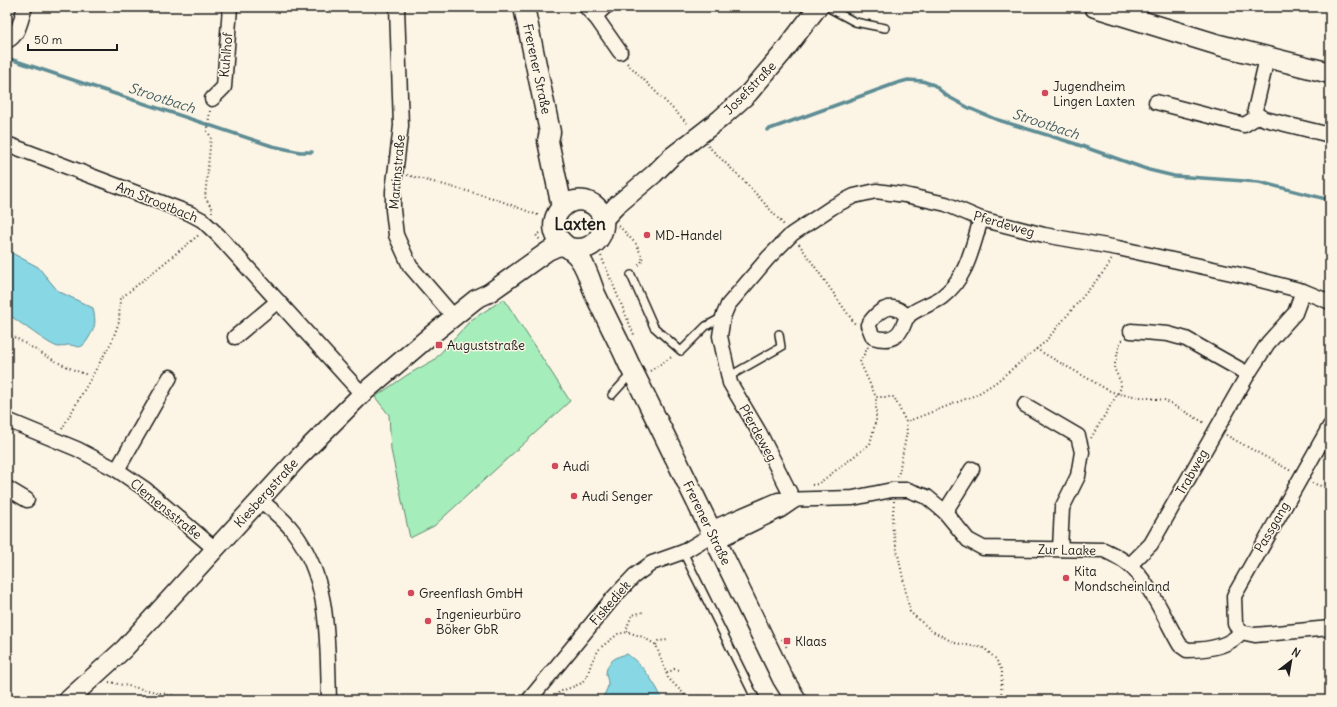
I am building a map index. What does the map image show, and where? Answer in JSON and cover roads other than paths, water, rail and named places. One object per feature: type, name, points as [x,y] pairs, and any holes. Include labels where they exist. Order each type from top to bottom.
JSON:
[{"type":"main road","name":"Frerener Straße","points":[[524,7],[550,132],[548,141],[577,204]]},
{"type":"main road","points":[[1095,7],[1180,34],[1267,58],[1330,73]]},
{"type":"main road","points":[[554,226],[555,219],[577,204],[600,213],[611,220],[602,234],[598,253],[568,247]]},
{"type":"main road","name":"Frerener Straße","points":[[554,226],[558,238],[581,260],[602,310],[780,672],[796,700]]},
{"type":"main road","name":"Frerener Straße","points":[[598,253],[596,264],[615,322],[620,344]]},
{"type":"street","points":[[7,41],[12,39],[17,32],[25,7]]},
{"type":"street","name":"Kuhlhof","points":[[212,99],[224,87],[230,7]]},
{"type":"street","name":"Martinstraße","points":[[396,7],[401,126],[393,210],[396,235],[402,252],[410,266],[454,317]]},
{"type":"street","points":[[586,7],[597,19],[620,52]]},
{"type":"street","name":"Josefstraße","points":[[611,220],[616,206],[654,174],[671,157],[748,94],[782,55],[818,7]]},
{"type":"street","points":[[1156,102],[1244,125],[1254,119],[1256,114],[1255,110],[1267,58]]},
{"type":"street","points":[[1256,114],[1265,119],[1330,135]]},
{"type":"street","name":"Am Strootbach","points":[[7,144],[189,213],[209,226],[362,394]]},
{"type":"street","name":"Josefstraße","points":[[577,204],[604,200],[652,166],[671,157]]},
{"type":"street","name":"Pferdeweg","points":[[791,496],[728,377],[720,336],[723,316],[728,305],[768,258],[792,234],[834,206],[854,196],[876,191],[905,195],[946,204],[981,219],[1044,235],[1118,248],[1245,276],[1303,291],[1330,302]]},
{"type":"street","points":[[908,317],[897,308],[887,308],[874,316],[868,325],[873,337],[883,340],[893,338],[902,330],[908,317],[942,298],[958,282],[965,269],[981,219]]},
{"type":"street","name":"Kiesbergstraße","points":[[68,700],[124,649],[328,427],[362,394],[476,299],[485,287],[547,236],[554,226]]},
{"type":"street","name":"Kiesbergstraße","points":[[476,299],[489,293],[548,251],[557,246],[568,247]]},
{"type":"street","name":"Trabweg","points":[[1130,565],[1151,544],[1248,374],[1268,343],[1295,313],[1303,291]]},
{"type":"street","points":[[235,337],[278,302]]},
{"type":"street","points":[[1131,331],[1168,334],[1186,339],[1248,374]]},
{"type":"street","name":"Clemensstraße","points":[[117,470],[170,377]]},
{"type":"street","points":[[1025,405],[1078,436],[1082,452],[1078,476],[1062,508],[1060,549]]},
{"type":"street","name":"Clemensstraße","points":[[8,423],[55,440],[117,470],[145,489],[215,549]]},
{"type":"street","name":"Passgang","points":[[1241,632],[1235,624],[1234,596],[1330,426]]},
{"type":"street","points":[[945,512],[972,469]]},
{"type":"street","points":[[7,488],[27,500]]},
{"type":"street","name":"Zur Laake","points":[[791,496],[853,498],[896,490],[908,490],[927,497],[945,512],[968,540],[983,548],[1104,550],[1130,565],[1161,610],[1180,645],[1187,650],[1223,645],[1236,638],[1241,632]]},
{"type":"street","points":[[713,535],[778,500],[791,496]]},
{"type":"street","points":[[260,500],[280,516],[294,532],[316,574],[325,608],[329,700]]},
{"type":"street","name":"Fiskediek","points":[[529,700],[613,598],[634,576],[652,563],[683,552],[713,535]]},
{"type":"street","points":[[1241,632],[1255,635],[1330,628]]},
{"type":"lane","points":[[597,19],[610,7]]},
{"type":"lane","points":[[827,7],[855,22],[885,28]]},
{"type":"lane","name":"Pferdeweg","points":[[631,275],[654,327],[680,351],[706,326],[723,316]]},
{"type":"lane","points":[[728,377],[781,347],[779,334]]},
{"type":"lane","points":[[612,395],[635,376]]},
{"type":"lane","points":[[683,552],[756,700]]},
{"type":"water","points":[[7,252],[10,252],[38,267],[58,291],[93,308],[95,321],[93,331],[81,347],[71,345],[59,347],[55,346],[7,314]]},
{"type":"water","points":[[627,654],[639,664],[648,675],[663,700],[601,700],[607,690],[608,685],[606,673],[608,665],[616,658]]},
{"type":"waterway","name":"Strootbach","points":[[7,58],[272,146],[300,152],[312,152]]},
{"type":"waterway","name":"Strootbach","points":[[767,130],[897,83],[908,80],[922,81],[934,85],[947,96],[969,108],[995,119],[1073,143],[1149,170],[1174,176],[1259,182],[1330,200]]},
{"type":"place","name":"Jugendheim Lingen Laxten","points":[[1045,93]]},
{"type":"place","name":"MD-Handel","points":[[647,235]]},
{"type":"place","name":"Auguststraße","points":[[439,345]]},
{"type":"place","name":"Audi","points":[[555,466]]},
{"type":"place","name":"Audi Senger","points":[[574,496]]},
{"type":"place","name":"Kita Mondscheinland","points":[[1066,578]]},
{"type":"place","name":"Greenflash GmbH","points":[[411,593]]},
{"type":"place","name":"Ingenieurbüro Böker GbR","points":[[428,621]]},
{"type":"place","name":"Klaas","points":[[787,641]]},
{"type":"district","name":"Laxten","points":[[580,224]]}]
